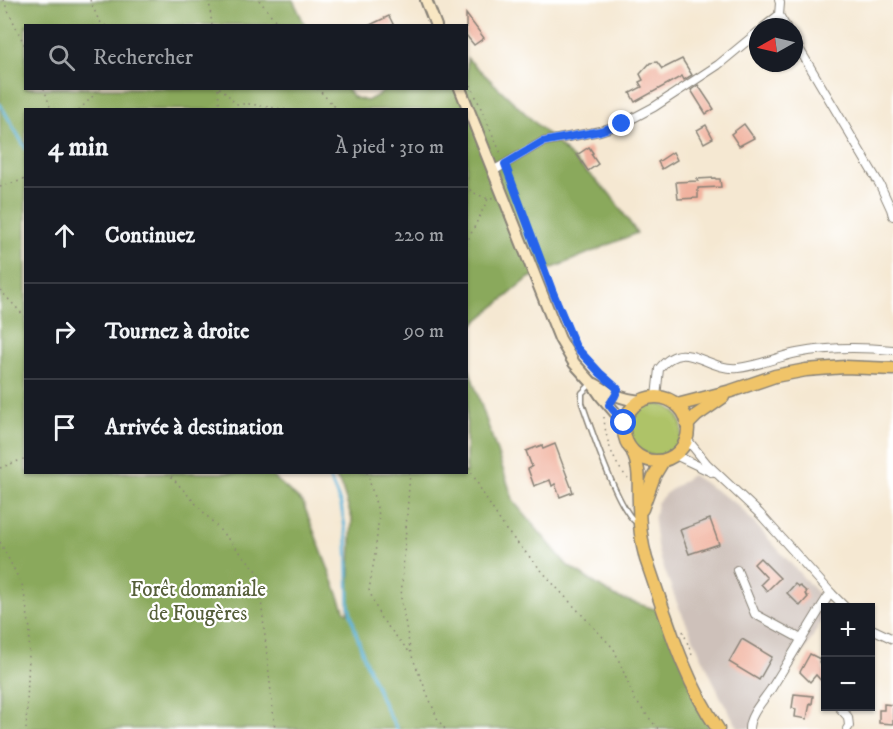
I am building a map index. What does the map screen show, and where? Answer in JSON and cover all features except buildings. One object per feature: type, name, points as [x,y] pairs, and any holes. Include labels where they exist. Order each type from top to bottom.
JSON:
[{"type":"main road","points":[[426,0],[435,24]]},
{"type":"main road","points":[[461,90],[468,108]]},
{"type":"main road","points":[[468,108],[560,339],[574,363],[624,423]]},
{"type":"main road","points":[[677,405],[731,391],[775,376],[806,370],[845,367],[893,369]]},
{"type":"main road","points":[[592,383],[625,400],[641,401],[657,397],[667,399],[683,412],[687,425],[686,438],[684,445],[675,455],[663,461],[650,461],[633,452]]},
{"type":"main road","points":[[687,425],[731,391]]},
{"type":"main road","points":[[641,401],[630,410],[624,423],[626,442],[638,464],[639,520],[642,542],[682,661],[706,712],[718,729]]},
{"type":"main road","points":[[639,520],[654,476],[663,461]]},
{"type":"street","points":[[778,0],[781,18]]},
{"type":"street","points":[[775,18],[779,15]]},
{"type":"street","points":[[493,171],[542,142],[600,131],[622,124],[654,107],[718,66],[749,40]]},
{"type":"street","points":[[803,55],[880,185],[893,216]]},
{"type":"street","points":[[657,397],[659,369],[673,356],[686,354],[726,368],[739,368],[796,353],[830,349],[893,350]]},
{"type":"street","points":[[686,438],[717,475],[760,514],[841,603]]},
{"type":"street","points":[[675,455],[717,475]]},
{"type":"street","points":[[737,570],[755,614],[801,639]]},
{"type":"street","points":[[749,729],[749,722],[831,593]]},
{"type":"street","points":[[875,630],[893,639]]},
{"type":"street","points":[[843,711],[848,717],[848,729]]},
{"type":"lane","points":[[592,383],[582,393],[582,404],[615,489],[631,518],[639,520]]},
{"type":"path","points":[[3,0],[24,44]]},
{"type":"path","points":[[90,0],[99,21],[103,24]]},
{"type":"path","points":[[209,0],[212,24]]},
{"type":"path","points":[[259,0],[278,24]]},
{"type":"path","points":[[468,79],[505,164],[576,347],[607,379]]},
{"type":"path","points":[[45,90],[50,108]]},
{"type":"path","points":[[81,108],[99,90]]},
{"type":"path","points":[[218,90],[220,108]]},
{"type":"path","points":[[223,90],[236,104],[275,108]]},
{"type":"path","points":[[319,90],[336,108]]},
{"type":"path","points":[[0,187],[24,180]]},
{"type":"path","points":[[468,187],[472,192],[488,199]]},
{"type":"path","points":[[468,240],[488,199],[502,191]]},
{"type":"path","points":[[0,292],[24,316]]},
{"type":"path","points":[[609,405],[604,416],[604,423],[612,453],[623,473],[629,479],[639,481]]},
{"type":"path","points":[[0,468],[24,460]]},
{"type":"path","points":[[468,466],[506,530],[614,649],[635,700],[658,729]]},
{"type":"path","points":[[169,474],[258,572],[275,729]]},
{"type":"path","points":[[368,474],[380,515],[369,590],[380,617],[411,654]]},
{"type":"path","points":[[410,474],[401,598],[411,654],[438,720],[445,729]]},
{"type":"path","points":[[0,542],[23,586],[30,629],[27,729]]},
{"type":"path","points":[[682,628],[694,661]]},
{"type":"shaded area","points":[[692,475],[738,505],[826,603],[821,603],[821,621],[807,647],[751,729],[739,729],[721,698],[677,603],[658,552],[654,522],[657,503],[665,494]]},
{"type":"green space","name":"Forêt domaniale de Fougères","points":[[0,0],[293,0],[305,24],[24,24],[24,90],[348,90],[353,97],[367,101],[384,90],[468,90],[468,59],[610,194],[637,233],[529,278],[468,331],[468,108],[24,108],[24,474],[270,474],[303,503],[345,612],[348,613],[352,519],[341,485],[334,474],[468,474],[468,366],[514,502],[568,566],[616,597],[668,613],[709,729],[0,729]]},
{"type":"green space","points":[[656,404],[666,406],[674,412],[680,420],[682,430],[680,440],[674,448],[666,454],[656,456],[646,454],[638,448],[632,440],[630,430],[632,420],[638,412],[646,406]]},
{"type":"waterway","points":[[0,104],[24,146]]},
{"type":"waterway","points":[[328,474],[341,505],[347,539],[349,606],[356,633],[384,705],[397,729]]},
{"type":"route","points":[[622,124],[600,131],[542,142],[505,164],[576,347],[618,389],[609,405],[624,423]]}]
